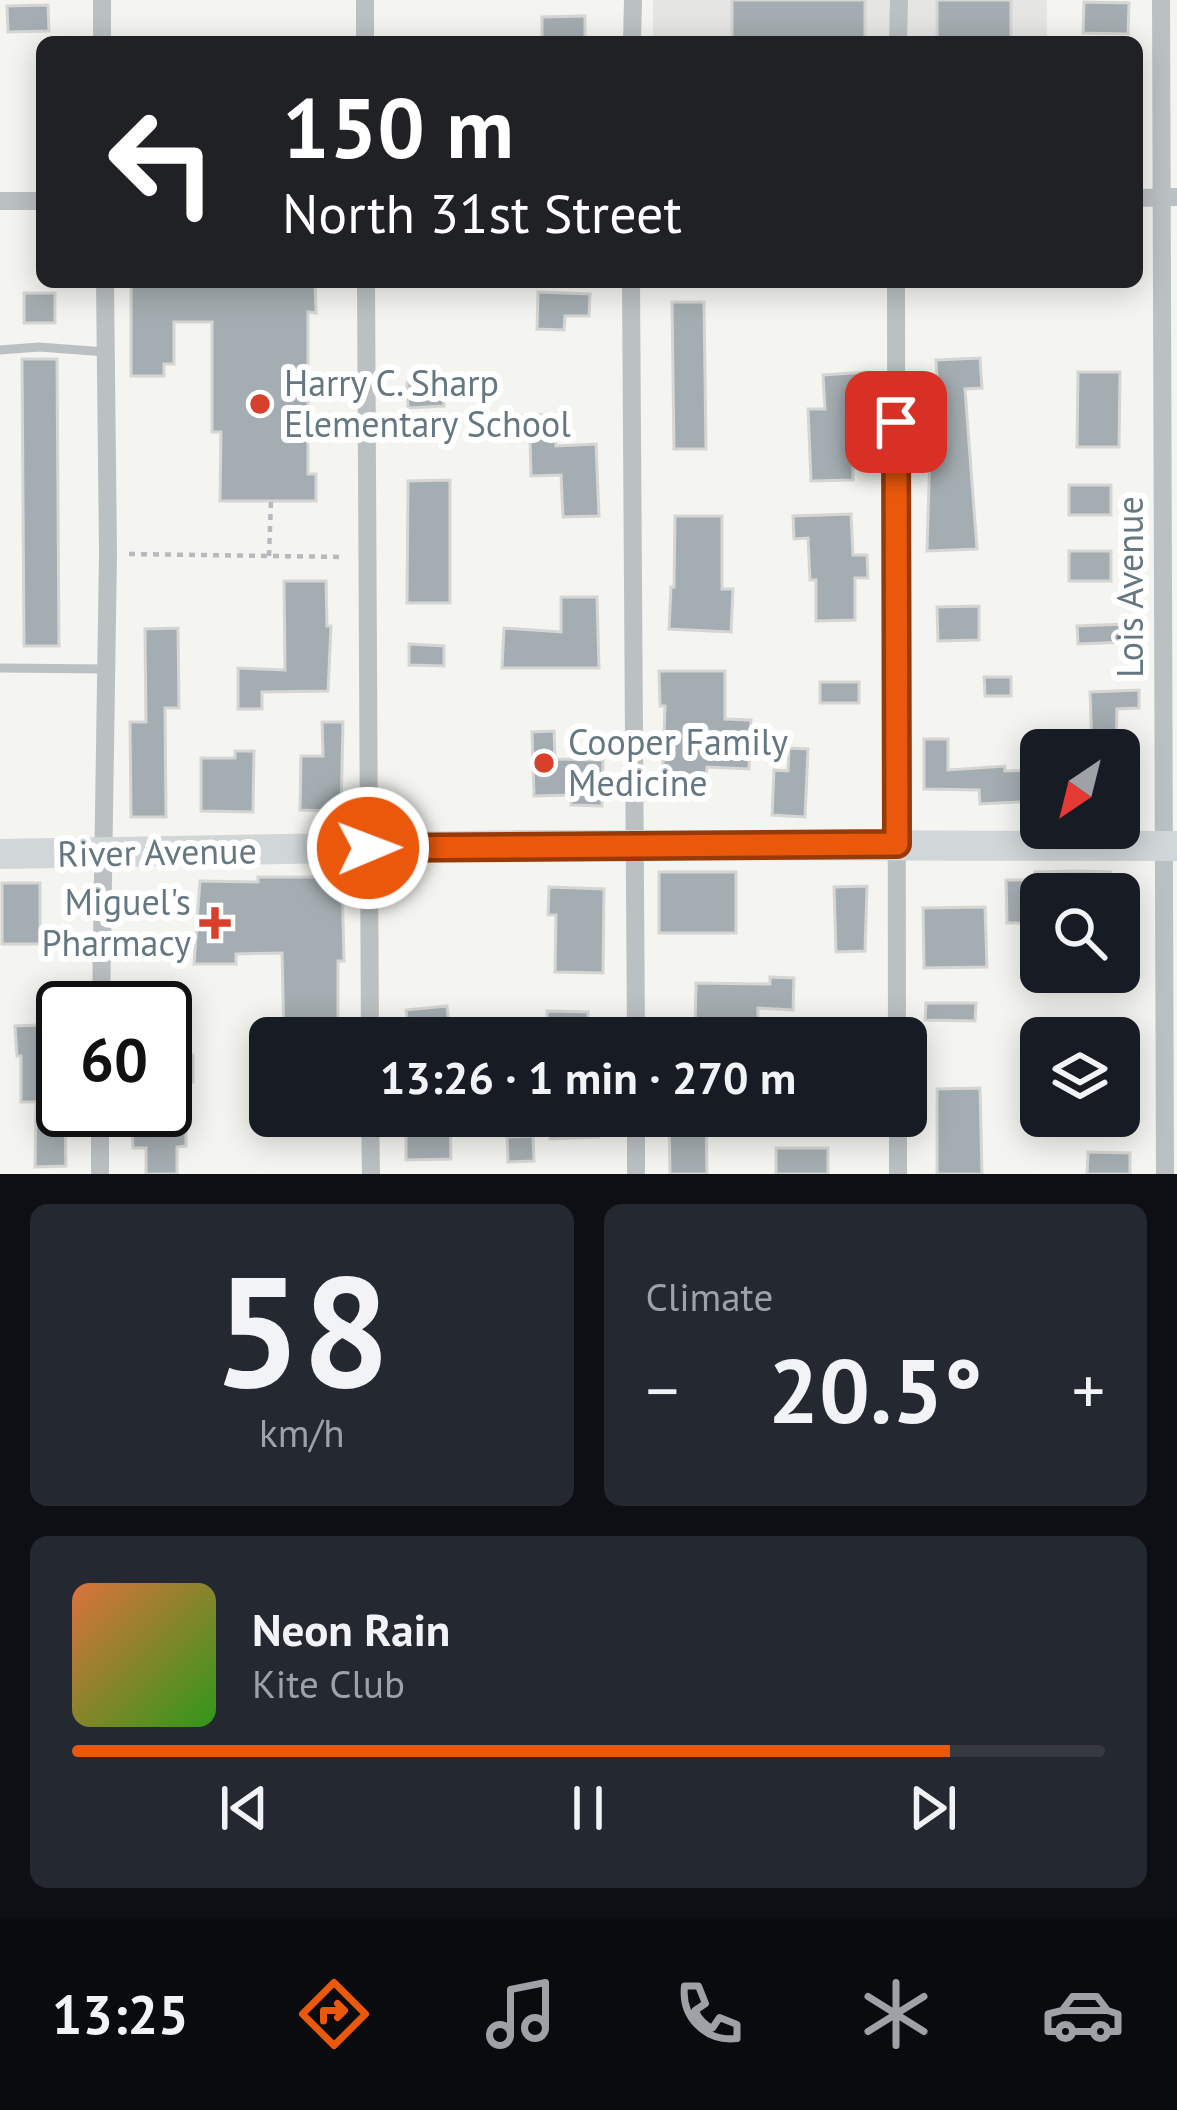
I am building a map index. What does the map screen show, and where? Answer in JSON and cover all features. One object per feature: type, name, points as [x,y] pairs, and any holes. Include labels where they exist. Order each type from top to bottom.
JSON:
[{"type":"main road","name":"River Avenue","points":[[0,854],[637,845],[1170,846]]},
{"type":"street","points":[[102,0],[102,36]]},
{"type":"street","points":[[365,0],[365,36]]},
{"type":"street","points":[[632,36],[633,0]]},
{"type":"street","points":[[898,0],[898,36]]},
{"type":"street","name":"Lois Avenue","points":[[1161,0],[1169,197],[1170,846],[1165,1174]]},
{"type":"street","points":[[0,201],[36,201]]},
{"type":"street","points":[[101,981],[108,553],[105,288]]},
{"type":"street","points":[[366,288],[370,1017]]},
{"type":"street","points":[[631,288],[636,1017]]},
{"type":"street","points":[[896,288],[897,1017]]},
{"type":"street","points":[[100,1137],[100,1174]]},
{"type":"street","points":[[370,1137],[371,1174]]},
{"type":"street","points":[[636,1137],[636,1174]]},
{"type":"street","points":[[898,1137],[898,1174]]},
{"type":"lane","points":[[0,350],[39,347],[106,352]]},
{"type":"lane","points":[[0,668],[106,669]]},
{"type":"path","points":[[269,556],[271,501]]},
{"type":"path","points":[[108,553],[369,557]]},
{"type":"shaded area","points":[[653,0],[1047,0],[1047,36],[653,36]]},
{"type":"building","points":[[732,0],[865,0],[865,36],[732,36]]},
{"type":"building","points":[[937,0],[1011,0],[1011,36],[937,36]]},
{"type":"building","points":[[1084,2],[1129,3],[1128,34],[1083,33]]},
{"type":"building","points":[[48,5],[49,31],[8,32],[7,6]]},
{"type":"building","points":[[585,16],[585,36],[542,36],[542,17]]},
{"type":"building","name":"Harry C. Sharp Elementary School","points":[[131,288],[315,288],[316,313],[308,312],[308,474],[316,474],[316,501],[220,501],[221,432],[212,432],[212,322],[174,322],[174,364],[164,364],[164,376],[131,376]]},
{"type":"building","points":[[538,292],[590,294],[589,316],[565,316],[564,330],[537,329]]},
{"type":"building","points":[[24,293],[55,293],[55,323],[24,323]]},
{"type":"building","points":[[672,302],[704,302],[706,449],[674,449]]},
{"type":"building","points":[[980,358],[982,388],[965,389],[977,549],[927,551],[927,418],[939,417],[936,360]]},
{"type":"building","points":[[22,359],[57,359],[59,646],[24,646]]},
{"type":"building","points":[[867,372],[865,428],[853,429],[853,480],[811,481],[808,409],[825,409],[823,375]]},
{"type":"building","points":[[1078,372],[1120,372],[1119,447],[1077,447]]},
{"type":"building","points":[[443,382],[444,406],[408,408],[407,383]]},
{"type":"building","points":[[555,414],[556,446],[596,444],[599,516],[563,517],[561,475],[531,476],[530,440],[520,440],[519,416]]},
{"type":"building","points":[[450,480],[450,603],[407,603],[408,481]]},
{"type":"building","points":[[1069,485],[1111,485],[1111,515],[1069,515]]},
{"type":"building","points":[[851,514],[853,555],[867,555],[868,578],[855,578],[855,620],[816,621],[816,580],[810,580],[808,538],[794,539],[793,516]]},
{"type":"building","points":[[675,516],[722,516],[722,589],[733,589],[731,632],[669,629]]},
{"type":"building","points":[[1069,551],[1111,551],[1111,581],[1069,581]]},
{"type":"building","points":[[284,581],[326,581],[327,626],[331,626],[328,691],[262,692],[262,709],[238,709],[238,668],[285,670]]},
{"type":"building","points":[[561,597],[597,597],[599,668],[502,668],[504,628],[561,632]]},
{"type":"building","points":[[979,606],[979,640],[938,641],[937,607]]},
{"type":"building","points":[[1125,624],[1126,642],[1078,644],[1077,626]]},
{"type":"building","points":[[178,628],[179,708],[165,708],[166,817],[131,817],[130,722],[146,722],[145,629]]},
{"type":"building","points":[[409,644],[444,646],[444,666],[409,665]]},
{"type":"building","points":[[659,671],[725,671],[725,719],[751,720],[749,769],[707,767],[704,794],[662,789],[665,706],[660,706]]},
{"type":"building","points":[[984,677],[1011,677],[1011,696],[985,696]]},
{"type":"building","points":[[820,682],[859,682],[859,703],[820,703]]},
{"type":"building","points":[[1139,690],[1139,708],[1117,709],[1117,729],[1091,729],[1090,692]]},
{"type":"building","points":[[322,722],[343,722],[341,811],[300,810],[301,756],[323,756]]},
{"type":"building","points":[[554,731],[555,759],[603,760],[602,806],[571,805],[571,795],[534,796],[532,732]]},
{"type":"building","points":[[924,739],[948,739],[948,770],[1005,766],[1005,771],[1020,771],[1020,802],[980,804],[979,790],[924,789]]},
{"type":"building","points":[[789,748],[808,749],[805,817],[772,815],[774,770],[788,771]]},
{"type":"building","points":[[235,751],[254,751],[253,812],[201,811],[201,758],[235,758]]},
{"type":"building","points":[[1078,871],[1111,873],[1035,873]]},
{"type":"building","points":[[659,872],[736,872],[736,933],[659,933]]},
{"type":"building","points":[[258,877],[342,877],[344,961],[338,961],[338,1017],[284,1017],[282,953],[236,954],[236,964],[194,964],[200,881],[258,882]]},
{"type":"building","points":[[1006,880],[1020,880],[1020,923],[1007,923]]},
{"type":"building","points":[[2,883],[40,883],[40,944],[2,944]]},
{"type":"building","points":[[867,886],[865,951],[836,952],[834,887]]},
{"type":"building","points":[[549,887],[604,889],[603,973],[555,972],[556,915],[548,915]]},
{"type":"building","points":[[985,907],[987,967],[924,968],[923,908]]},
{"type":"building","points":[[770,977],[794,978],[793,1010],[758,1008],[758,1017],[695,1017],[696,983],[770,984]]},
{"type":"building","points":[[926,1003],[976,1003],[975,1021],[925,1017]]},
{"type":"building","points":[[447,1006],[448,1017],[407,1017],[406,1010]]},
{"type":"building","points":[[547,1011],[588,1012],[588,1017],[547,1017]]},
{"type":"building","points":[[36,1025],[36,1102],[21,1102],[21,1056],[17,1056],[15,1026]]},
{"type":"building","points":[[980,1088],[982,1174],[937,1174],[937,1089]]},
{"type":"building","points":[[36,1102],[36,1137],[65,1137],[66,1166],[35,1167]]},
{"type":"building","points":[[132,1137],[186,1137],[186,1146],[177,1147],[177,1174],[146,1174],[146,1148],[133,1148]]},
{"type":"building","points":[[406,1137],[450,1137],[451,1159],[406,1160]]},
{"type":"building","points":[[507,1137],[533,1137],[534,1161],[508,1162]]},
{"type":"building","points":[[669,1137],[706,1137],[707,1174],[670,1174]]},
{"type":"building","points":[[776,1148],[828,1148],[828,1174],[776,1174]]},
{"type":"building","points":[[1088,1152],[1130,1153],[1130,1174],[1087,1174]]},
{"type":"place","name":"Harry C. Sharp Elementary School","points":[[260,404]]},
{"type":"place","name":"Cooper Family Medicine","points":[[544,763]]},
{"type":"place","name":"Miguel's Pharmacy","points":[[215,923]]},
{"type":"route","points":[[368,848],[897,844],[896,422]]}]
